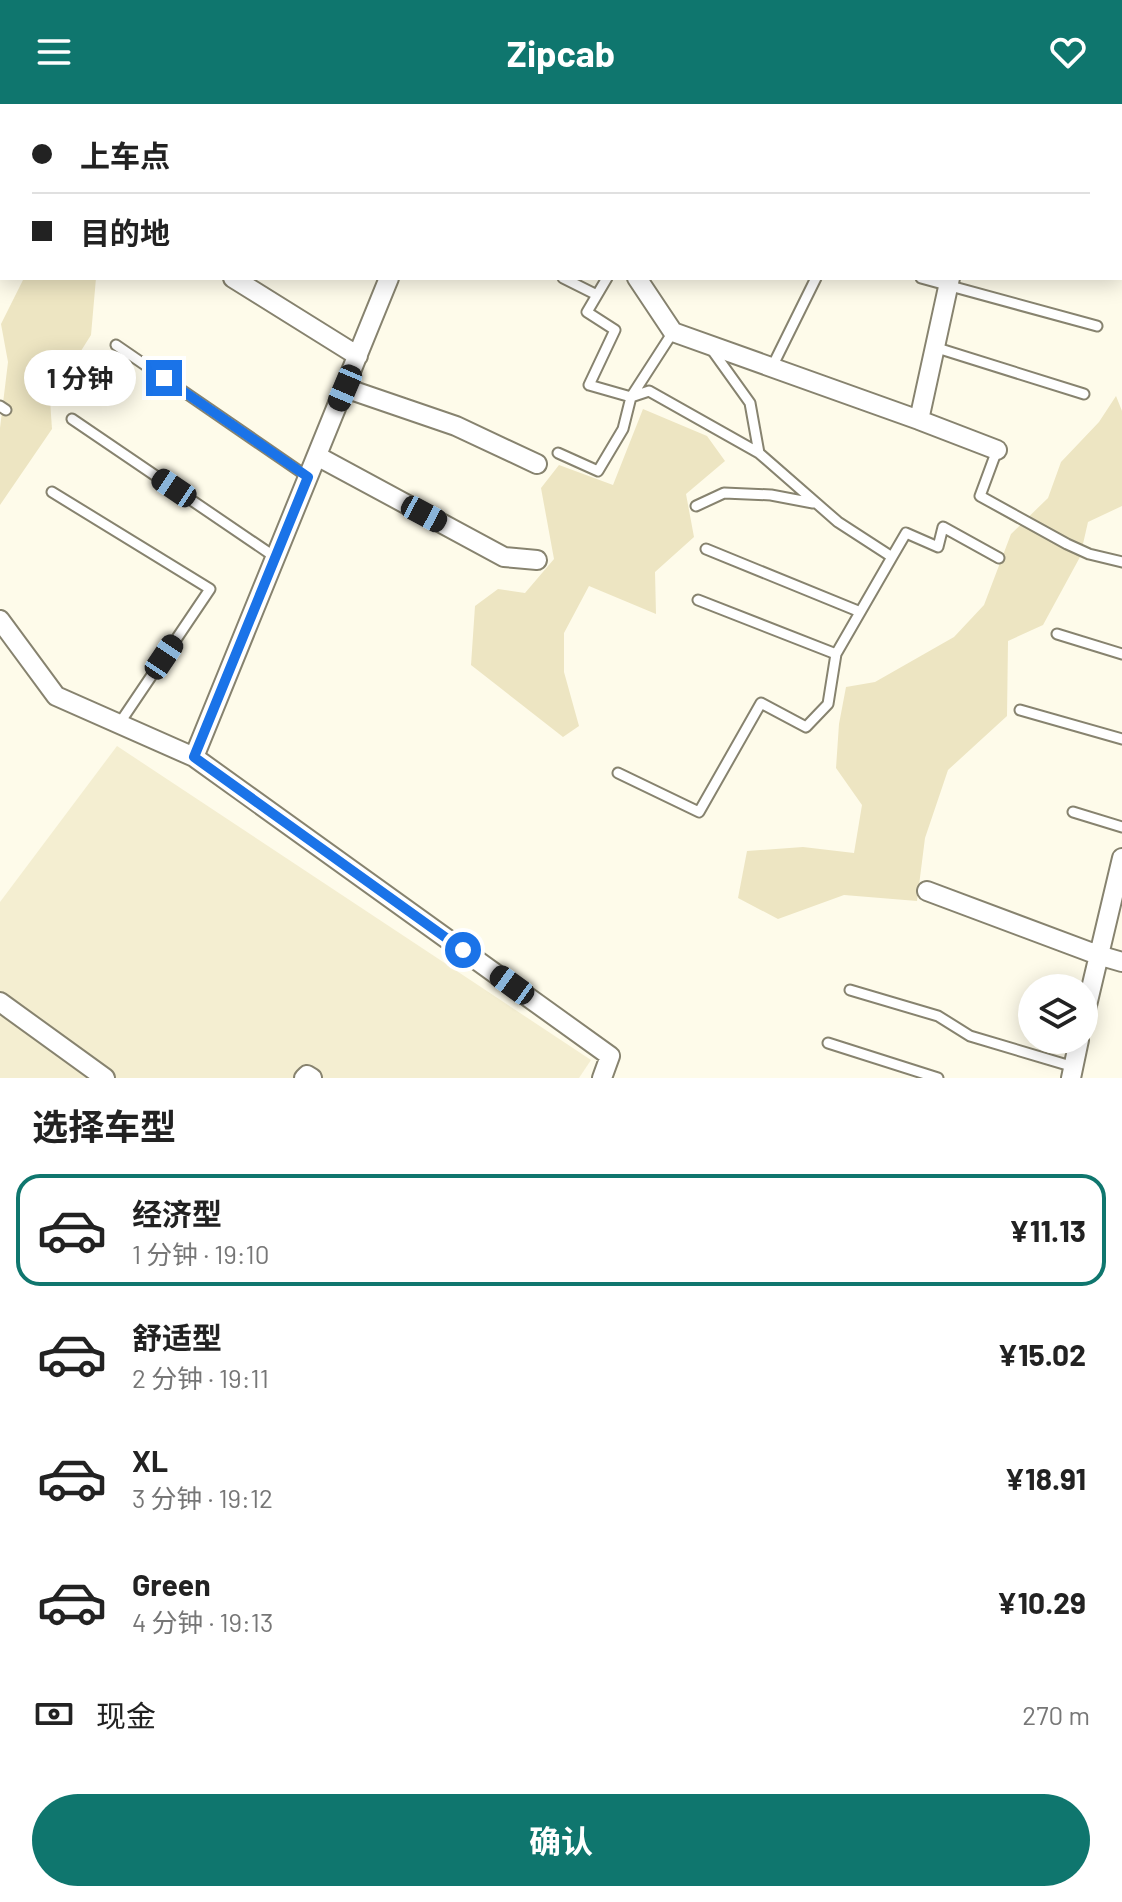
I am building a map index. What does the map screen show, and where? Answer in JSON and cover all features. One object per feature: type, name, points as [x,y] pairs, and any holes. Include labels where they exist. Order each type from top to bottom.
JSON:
[{"type":"street","points":[[236,280],[358,356]]},
{"type":"street","points":[[194,757],[388,280]]},
{"type":"street","points":[[638,280],[673,332],[997,450]]},
{"type":"street","points":[[919,420],[949,281]]},
{"type":"street","points":[[345,388],[456,426],[537,464]]},
{"type":"street","points":[[317,456],[504,557],[537,560]]},
{"type":"street","points":[[0,620],[56,696],[194,757],[610,1056],[602,1078]]},
{"type":"street","points":[[1094,974],[1117,895],[1122,858]]},
{"type":"street","points":[[927,891],[1122,962]]},
{"type":"street","points":[[0,1002],[105,1078]]},
{"type":"street","points":[[304,1078],[307,1075],[312,1078]]},
{"type":"lane","points":[[567,280],[597,295]]},
{"type":"lane","points":[[606,280],[587,312],[615,330],[589,385],[631,397],[649,391],[759,453],[838,522],[892,557]]},
{"type":"lane","points":[[772,367],[815,280]]},
{"type":"lane","points":[[949,281],[1097,326]]},
{"type":"lane","points":[[558,453],[598,471],[623,429],[631,397],[673,332]]},
{"type":"lane","points":[[708,344],[750,403],[759,453]]},
{"type":"lane","points":[[116,345],[308,477]]},
{"type":"lane","points":[[934,347],[1084,394]]},
{"type":"lane","points":[[72,419],[275,557]]},
{"type":"lane","points":[[997,450],[980,496],[1067,544],[1089,554],[1122,562]]},
{"type":"lane","points":[[52,492],[210,589],[119,724]]},
{"type":"lane","points":[[696,506],[724,493],[771,495],[816,504]]},
{"type":"lane","points":[[618,773],[699,812],[761,703],[806,727],[828,704],[836,654],[858,611],[906,533],[938,547],[943,527],[999,558]]},
{"type":"lane","points":[[706,549],[858,611]]},
{"type":"lane","points":[[698,600],[836,654]]},
{"type":"lane","points":[[1057,634],[1122,654]]},
{"type":"lane","points":[[1020,710],[1122,739]]},
{"type":"lane","points":[[1073,812],[1122,827]]},
{"type":"lane","points":[[850,990],[938,1016],[970,1036],[1072,1072]]},
{"type":"lane","points":[[828,1043],[936,1078]]},
{"type":"shaded area","points":[[23,280],[96,280],[91,335],[50,400],[52,429],[0,505],[0,428],[8,362],[1,324]]},
{"type":"shaded area","points":[[1116,396],[1122,411],[1122,506],[1088,522],[1080,557],[1043,625],[1008,641],[1007,716],[948,770],[925,838],[917,901],[844,895],[778,919],[738,898],[747,851],[803,847],[854,853],[862,805],[836,768],[839,724],[846,687],[875,682],[954,637],[984,605],[1011,534],[1048,498],[1061,462],[1099,422]]},
{"type":"shaded area","points":[[643,409],[707,436],[725,461],[686,494],[694,537],[655,572],[656,614],[589,586],[564,633],[564,672],[579,726],[563,737],[471,665],[475,606],[498,589],[525,593],[554,559],[541,488],[559,465],[613,485]]},
{"type":"shaded area","points":[[117,746],[591,1060],[579,1078],[0,1078],[0,902]]},
{"type":"route","points":[[164,378],[308,477],[194,757],[463,950]]}]
